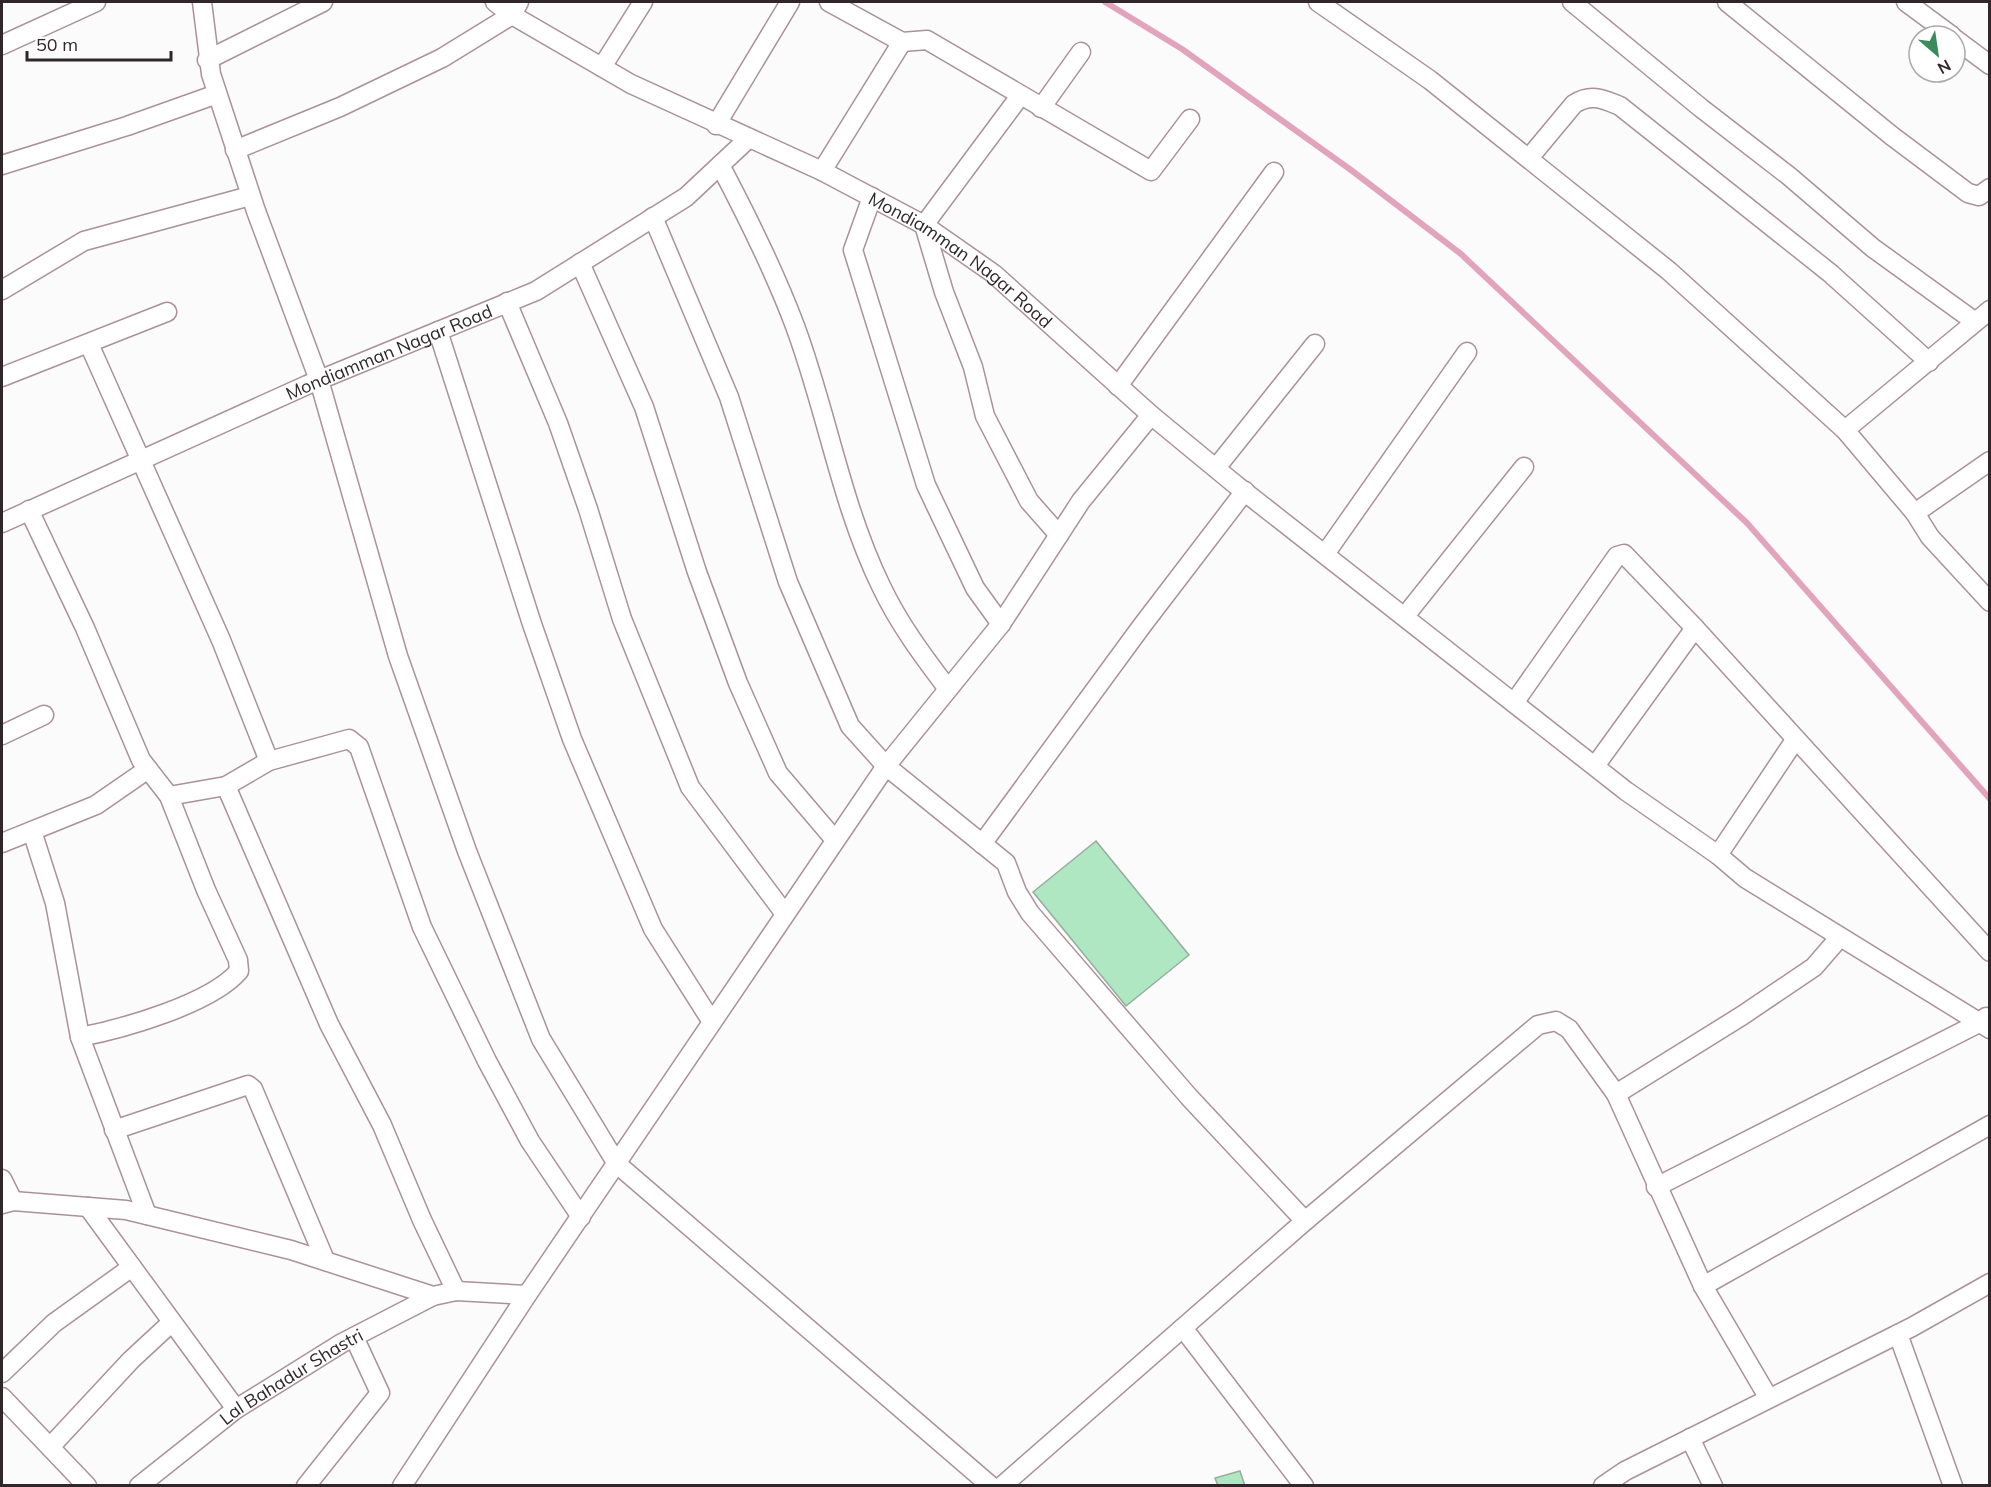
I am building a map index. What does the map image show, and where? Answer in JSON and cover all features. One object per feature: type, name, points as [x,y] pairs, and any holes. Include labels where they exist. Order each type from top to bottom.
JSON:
[{"type":"street","points":[[2,45],[96,2]]},
{"type":"street","points":[[202,2],[207,60],[217,94],[250,196],[320,380],[398,656],[467,851],[541,1039],[617,1164],[991,1485]]},
{"type":"street","points":[[207,60],[323,2]]},
{"type":"street","name":"Mondiamman Nagar Road","points":[[495,2],[516,8],[602,67],[716,125],[822,171],[924,225],[994,274],[1151,415],[1216,468],[1595,766],[1718,855],[1744,878],[1840,938],[1987,1022]]},
{"type":"street","points":[[602,67],[643,2]]},
{"type":"street","points":[[716,125],[790,2]]},
{"type":"street","points":[[829,2],[902,42],[927,40],[1151,171],[1190,118]]},
{"type":"street","points":[[1318,2],[1342,7],[1669,271],[1845,430],[1916,513],[1930,537],[1989,602]]},
{"type":"street","points":[[1572,2],[1701,108],[1789,176],[1873,248],[1974,321]]},
{"type":"street","points":[[1727,2],[1892,136],[1968,193],[1979,196],[1989,189]]},
{"type":"street","points":[[1906,2],[1936,24]]},
{"type":"street","points":[[235,150],[340,107],[442,58],[516,8]]},
{"type":"street","points":[[822,171],[902,42]]},
{"type":"street","points":[[1967,48],[1989,65]]},
{"type":"street","points":[[1041,108],[1081,52]]},
{"type":"street","points":[[2,165],[127,126],[217,94]]},
{"type":"street","points":[[1020,96],[924,225],[944,292],[972,367],[985,416],[1029,501],[1059,535]]},
{"type":"street","points":[[1529,158],[1574,104],[1584,98],[1599,97],[1620,106],[1830,273],[1929,362]]},
{"type":"street","name":"Mondiamman Nagar Road","points":[[2,523],[320,380],[536,291],[686,197],[749,138]]},
{"type":"street","points":[[720,165],[759,238],[795,328],[851,509],[880,586],[911,640],[948,689]]},
{"type":"street","points":[[1118,386],[1274,172]]},
{"type":"street","points":[[2,290],[84,241],[250,196]]},
{"type":"street","points":[[872,197],[853,250],[856,262],[927,485],[975,588],[1001,624]]},
{"type":"street","points":[[653,218],[729,397],[792,592],[850,726],[886,766],[1006,863],[1030,913],[1189,1097],[1305,1221]]},
{"type":"street","points":[[580,263],[644,407],[697,572],[738,683],[778,772],[835,840]]},
{"type":"street","points":[[507,302],[558,423],[588,509],[622,619],[690,787],[784,914]]},
{"type":"street","points":[[1845,430],[1989,310]]},
{"type":"street","points":[[2,377],[167,312]]},
{"type":"street","points":[[438,331],[532,624],[573,739],[653,928],[712,1022]]},
{"type":"street","points":[[89,344],[221,640],[269,761]]},
{"type":"street","points":[[1216,468],[1315,344]]},
{"type":"street","points":[[1325,554],[1467,352]]},
{"type":"street","points":[[402,1485],[527,1295],[886,766],[1001,624],[1081,501],[1151,415]]},
{"type":"street","points":[[1916,513],[1989,461]]},
{"type":"street","points":[[1406,616],[1524,467]]},
{"type":"street","points":[[982,844],[1141,627],[1245,491]]},
{"type":"street","points":[[29,510],[85,628],[141,760],[169,796],[206,890],[238,960],[239,971],[232,980],[184,1005],[126,1027],[80,1037]]},
{"type":"street","points":[[1514,703],[1617,556],[1624,554],[1695,628],[1989,952]]},
{"type":"street","points":[[1595,766],[1695,628]]},
{"type":"street","points":[[2,735],[44,715]]},
{"type":"street","points":[[169,796],[226,786],[269,761],[336,741],[349,739],[359,747],[422,927],[487,1061],[530,1141],[581,1217]]},
{"type":"street","points":[[1718,855],[1795,740]]},
{"type":"street","points":[[2,843],[96,805],[148,769]]},
{"type":"street","points":[[226,786],[329,1024],[382,1125],[422,1220],[456,1291]]},
{"type":"street","points":[[32,831],[55,903],[80,1037],[147,1215]]},
{"type":"street","points":[[1616,1094],[1743,1015],[1814,967],[1840,938]]},
{"type":"street","points":[[1002,1485],[1305,1221],[1538,1025],[1556,1022],[1569,1029],[1616,1094],[1656,1187],[1703,1286],[1768,1397]]},
{"type":"street","points":[[1656,1187],[1987,1022]]},
{"type":"street","points":[[114,1130],[249,1084],[325,1260]]},
{"type":"street","points":[[1703,1286],[1989,1125]]},
{"type":"street","points":[[2,1179],[7,1202],[126,1210],[325,1260],[433,1296]]},
{"type":"street","points":[[88,1207],[236,1409]]},
{"type":"street","points":[[2,1373],[54,1323],[132,1267]]},
{"type":"street","points":[[1613,1483],[1690,1438],[1768,1397],[1988,1288]]},
{"type":"street","name":"Lal Bahadur Shastri","points":[[140,1485],[236,1409],[354,1337],[433,1296],[456,1291],[527,1295]]},
{"type":"street","points":[[50,1447],[102,1390],[172,1322]]},
{"type":"street","points":[[1183,1328],[1304,1485]]},
{"type":"street","points":[[1898,1334],[1953,1485]]},
{"type":"street","points":[[306,1485],[380,1393],[354,1337]]},
{"type":"street","points":[[2,1397],[87,1485]]},
{"type":"street","points":[[1690,1438],[1713,1485]]},
{"type":"building","points":[[1096,841],[1189,955],[1126,1006],[1033,892]]},
{"type":"building","points":[[1240,1471],[1245,1486],[1218,1486],[1215,1478]]},
{"type":"waterway","points":[[1105,2],[1182,49],[1351,170],[1461,254],[1747,523],[1990,799]]}]
